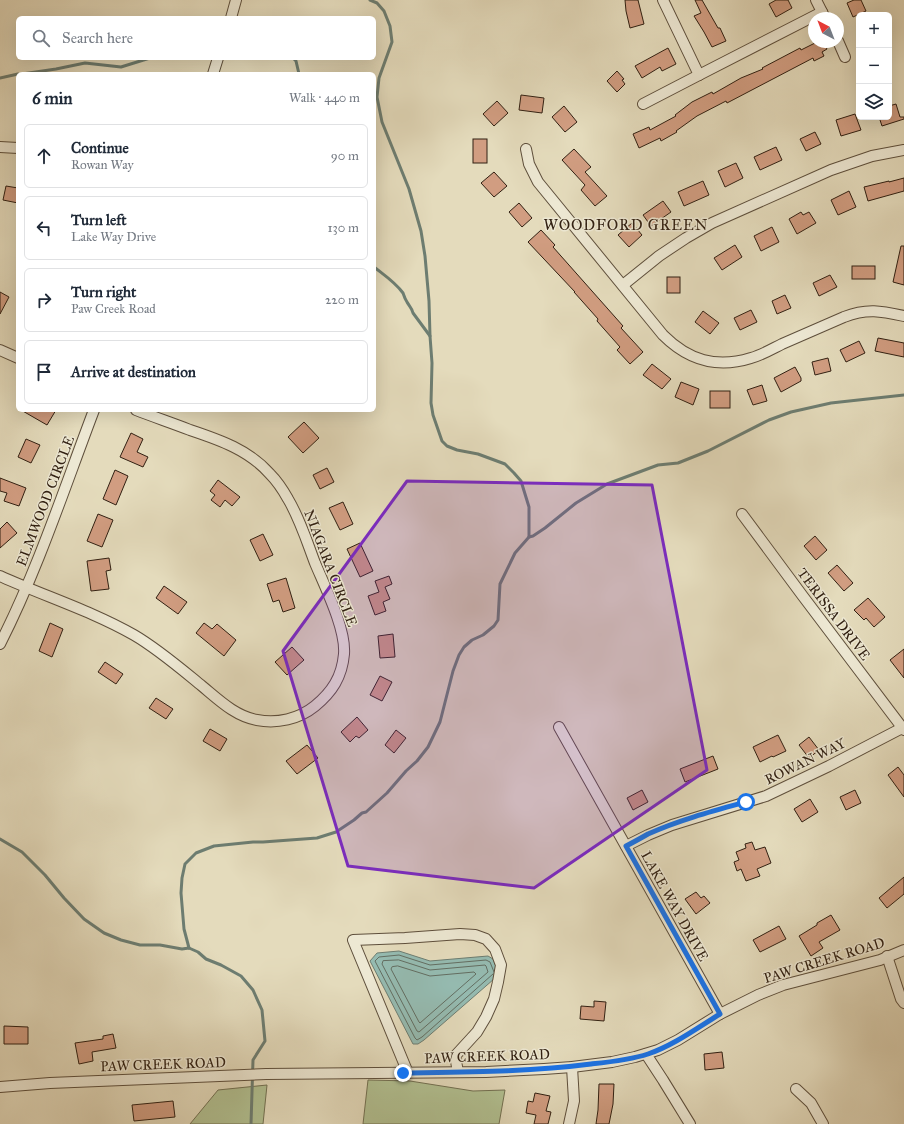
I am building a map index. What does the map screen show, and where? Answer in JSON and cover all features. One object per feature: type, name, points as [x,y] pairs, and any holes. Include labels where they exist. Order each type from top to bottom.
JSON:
[{"type":"street","points":[[232,16],[236,0]]},
{"type":"street","points":[[663,0],[699,75]]},
{"type":"street","points":[[816,0],[822,12]]},
{"type":"street","points":[[643,104],[699,75],[808,23]]},
{"type":"street","points":[[841,48],[845,57]]},
{"type":"street","points":[[214,72],[217,60]]},
{"type":"street","points":[[0,147],[16,148]]},
{"type":"street","points":[[526,148],[529,164],[538,182],[663,335],[683,352],[696,358],[716,363],[731,363],[753,358],[851,314],[865,311],[880,311],[904,316]]},
{"type":"street","points":[[623,285],[659,256],[686,238],[712,224],[831,170],[872,156],[904,150]]},
{"type":"street","points":[[0,350],[16,357]]},
{"type":"street","name":"ELMWOOD CIRCLE","points":[[0,644],[16,614],[27,588],[57,512],[93,412]]},
{"type":"street","name":"NIAGARA CIRCLE","points":[[0,576],[95,616],[134,635],[164,655],[231,709],[244,716],[272,722],[292,719],[312,708],[327,696],[335,685],[340,673],[344,653],[342,633],[298,519],[288,499],[276,481],[256,460],[240,450],[220,440],[142,412]]},
{"type":"street","name":"TERISSA DRIVE","points":[[742,514],[904,728]]},
{"type":"street","name":"LAKE WAY DRIVE","points":[[559,727],[720,1014]]},
{"type":"street","name":"ROWAN WAY","points":[[626,846],[648,834],[672,825],[766,796],[904,728]]},
{"type":"street","points":[[408,1073],[353,940],[460,934],[486,939],[495,949],[501,965],[494,999],[477,1032],[455,1056],[458,1072]]},
{"type":"street","name":"PAW CREEK ROAD","points":[[0,1087],[232,1075],[408,1073],[544,1069],[612,1062],[658,1050],[678,1040],[720,1014],[758,995],[783,985],[880,960],[904,950]]},
{"type":"street","points":[[887,956],[904,1003]]},
{"type":"street","points":[[646,1054],[690,1124]]},
{"type":"street","points":[[569,1124],[574,1101],[572,1067]]},
{"type":"street","points":[[796,1089],[811,1103],[823,1124]]},
{"type":"highlighted area","points":[[407,481],[652,485],[707,770],[534,888],[348,866],[283,651]]},
{"type":"green space","points":[[368,1080],[410,1081],[473,1091],[505,1090],[499,1124],[363,1124]]},
{"type":"green space","points":[[267,1085],[263,1124],[190,1124],[218,1090]]},
{"type":"water","points":[[399,951],[430,961],[488,956],[493,959],[498,972],[494,979],[424,1040],[418,1044],[413,1044],[370,961],[377,953]]},
{"type":"building","points":[[625,0],[638,0],[644,24],[630,28]]},
{"type":"building","points":[[695,0],[702,0],[718,28],[720,28],[726,41],[712,47],[694,16],[701,13]]},
{"type":"building","points":[[776,0],[788,0],[792,8],[776,17],[769,4]]},
{"type":"building","points":[[854,0],[861,0],[866,11],[856,12],[856,16],[853,17],[847,3]]},
{"type":"building","points":[[808,46],[808,48],[827,49],[822,52],[824,56],[814,61],[813,58],[727,103],[726,101],[697,116],[676,131],[677,132],[661,141],[660,138],[639,148],[633,134],[649,127],[650,130],[676,116],[675,115],[692,102],[712,92],[713,94],[741,78],[763,69],[762,68],[800,48],[801,50]]},
{"type":"building","points":[[668,48],[676,64],[662,71],[660,67],[642,78],[635,66]]},
{"type":"building","points":[[617,71],[624,79],[622,80],[625,84],[617,92],[607,81]]},
{"type":"building","points":[[521,95],[544,98],[542,113],[519,110]]},
{"type":"building","points":[[497,101],[508,113],[494,126],[483,114]]},
{"type":"building","points":[[896,104],[900,117],[904,117],[904,119],[882,126],[880,120],[892,120],[892,105]]},
{"type":"building","points":[[564,106],[577,122],[565,132],[552,117]]},
{"type":"building","points":[[855,114],[861,130],[841,136],[836,120]]},
{"type":"building","points":[[815,132],[821,144],[806,151],[800,139]]},
{"type":"building","points":[[473,139],[487,139],[487,163],[473,163]]},
{"type":"building","points":[[776,147],[782,160],[760,170],[754,157]]},
{"type":"building","points":[[574,149],[591,167],[585,172],[607,196],[595,206],[581,190],[585,185],[562,160]]},
{"type":"building","points":[[736,163],[743,178],[725,187],[718,171]]},
{"type":"building","points":[[494,172],[507,186],[494,197],[481,183]]},
{"type":"building","points":[[904,178],[904,191],[868,201],[864,187]]},
{"type":"building","points":[[703,181],[709,195],[684,206],[678,192]]},
{"type":"building","points":[[6,186],[16,188],[16,203],[3,200]]},
{"type":"building","points":[[849,191],[856,207],[838,215],[831,200]]},
{"type":"building","points":[[663,201],[671,212],[651,226],[643,215]]},
{"type":"building","points":[[519,203],[532,218],[522,227],[509,212]]},
{"type":"building","points":[[801,212],[803,215],[809,212],[816,223],[797,234],[789,219]]},
{"type":"building","points":[[632,223],[642,235],[629,247],[618,235]]},
{"type":"building","points":[[772,227],[779,242],[761,251],[754,236]]},
{"type":"building","points":[[541,230],[555,245],[553,247],[623,326],[621,328],[643,352],[630,364],[617,350],[620,347],[597,321],[598,319],[528,242]]},
{"type":"building","points":[[735,245],[742,257],[722,270],[714,258]]},
{"type":"building","points":[[901,246],[904,246],[904,285],[893,282]]},
{"type":"building","points":[[852,266],[875,266],[875,279],[852,279]]},
{"type":"building","points":[[830,275],[837,287],[819,296],[813,283]]},
{"type":"building","points":[[667,277],[680,277],[680,293],[667,293]]},
{"type":"building","points":[[0,292],[9,297],[0,314]]},
{"type":"building","points":[[785,295],[791,308],[777,314],[772,301]]},
{"type":"building","points":[[751,310],[757,322],[740,330],[734,318]]},
{"type":"building","points":[[703,311],[719,323],[710,334],[695,322]]},
{"type":"building","points":[[878,338],[904,343],[904,357],[875,351]]},
{"type":"building","points":[[859,341],[865,353],[846,362],[840,350]]},
{"type":"building","points":[[828,358],[831,371],[815,375],[812,362]]},
{"type":"building","points":[[652,364],[671,379],[662,389],[643,375]]},
{"type":"building","points":[[795,367],[801,381],[781,392],[774,378]]},
{"type":"building","points":[[681,382],[699,389],[693,405],[675,397]]},
{"type":"building","points":[[762,385],[767,401],[753,405],[747,390]]},
{"type":"building","points":[[710,391],[730,391],[730,408],[710,408]]},
{"type":"building","points":[[24,412],[55,412],[47,425]]},
{"type":"building","points":[[304,422],[319,438],[303,453],[288,437]]},
{"type":"building","points":[[131,433],[143,439],[137,452],[148,457],[143,467],[120,457]]},
{"type":"building","points":[[26,439],[40,445],[31,463],[18,457]]},
{"type":"building","points":[[327,468],[334,482],[320,489],[313,475]]},
{"type":"building","points":[[115,470],[128,476],[116,505],[103,499]]},
{"type":"building","points":[[0,478],[26,488],[19,506],[4,501],[7,493],[0,491]]},
{"type":"building","points":[[218,480],[240,497],[232,506],[225,500],[220,507],[211,500],[215,495],[210,491]]},
{"type":"building","points":[[343,502],[353,524],[340,530],[329,508]]},
{"type":"building","points":[[98,514],[113,520],[102,547],[87,541]]},
{"type":"building","points":[[7,522],[17,533],[0,548],[0,529]]},
{"type":"building","points":[[263,534],[273,555],[260,561],[250,540]]},
{"type":"building","points":[[815,536],[827,550],[816,560],[804,546]]},
{"type":"building","points":[[360,543],[373,571],[360,577],[347,549]]},
{"type":"building","points":[[109,558],[111,570],[106,571],[109,589],[91,591],[87,561]]},
{"type":"building","points":[[837,565],[853,583],[844,591],[828,573]]},
{"type":"building","points":[[389,576],[392,584],[385,587],[390,599],[383,602],[386,611],[375,615],[368,596],[379,592],[375,581]]},
{"type":"building","points":[[286,578],[295,608],[283,612],[279,600],[273,602],[267,584]]},
{"type":"building","points":[[164,586],[187,602],[178,614],[156,598]]},
{"type":"building","points":[[868,598],[885,617],[874,627],[866,618],[864,620],[854,610]]},
{"type":"building","points":[[50,623],[63,629],[52,657],[39,651]]},
{"type":"building","points":[[204,623],[212,629],[217,624],[236,640],[224,656],[196,633]]},
{"type":"building","points":[[393,634],[395,657],[380,658],[378,636]]},
{"type":"building","points":[[292,647],[304,660],[287,675],[275,662]]},
{"type":"building","points":[[904,649],[904,678],[890,660]]},
{"type":"building","points":[[105,662],[123,674],[116,684],[98,672]]},
{"type":"building","points":[[380,676],[392,682],[382,701],[370,695]]},
{"type":"building","points":[[156,698],[173,709],[166,719],[149,708]]},
{"type":"building","points":[[357,717],[368,730],[359,738],[356,736],[350,742],[341,732]]},
{"type":"building","points":[[210,729],[227,739],[220,751],[203,741]]},
{"type":"building","points":[[396,730],[406,738],[394,753],[385,745]]},
{"type":"building","points":[[778,735],[786,751],[760,762],[753,747]]},
{"type":"building","points":[[809,737],[819,750],[809,758],[799,745]]},
{"type":"building","points":[[307,745],[318,758],[297,774],[286,761]]},
{"type":"building","points":[[713,756],[718,769],[685,782],[680,769]]},
{"type":"building","points":[[898,767],[904,775],[904,797],[888,775]]},
{"type":"building","points":[[642,790],[648,802],[633,810],[627,798]]},
{"type":"building","points":[[855,790],[861,803],[846,810],[840,797]]},
{"type":"building","points":[[810,799],[818,812],[802,822],[794,809]]},
{"type":"building","points":[[752,842],[755,850],[765,847],[771,863],[757,869],[760,876],[746,881],[741,869],[737,871],[734,862],[739,860],[736,852],[746,848],[745,844]]},
{"type":"building","points":[[904,877],[904,894],[887,908],[879,898]]},
{"type":"building","points":[[696,892],[701,898],[704,896],[710,903],[696,914],[685,899]]},
{"type":"building","points":[[831,915],[840,930],[819,942],[823,948],[811,956],[799,936]]},
{"type":"building","points":[[779,926],[786,939],[760,952],[753,940]]},
{"type":"building","points":[[594,1001],[606,1002],[604,1021],[580,1019],[581,1006],[594,1007]]},
{"type":"building","points":[[4,1026],[28,1027],[28,1044],[4,1044]]},
{"type":"building","points":[[113,1034],[116,1048],[92,1052],[93,1061],[79,1064],[75,1043],[103,1039],[103,1036]]},
{"type":"building","points":[[722,1052],[724,1068],[705,1070],[704,1054]]},
{"type":"building","points":[[599,1084],[614,1084],[613,1104],[609,1124],[596,1124]]},
{"type":"building","points":[[535,1093],[550,1096],[546,1111],[551,1112],[548,1124],[534,1124],[536,1115],[526,1113],[528,1101],[533,1102]]},
{"type":"building","points":[[173,1101],[175,1117],[134,1121],[132,1105]]},
{"type":"waterway","points":[[370,0],[377,3],[384,11],[390,26],[392,42],[379,78],[377,97],[382,122],[409,189],[421,231],[425,256],[429,301],[432,363],[431,403],[433,415],[442,441],[447,446],[457,450],[478,454],[505,464],[521,481],[529,507],[529,537]]},
{"type":"waterway","points":[[36,72],[85,63],[121,67],[144,60]]},
{"type":"waterway","points":[[295,60],[299,72]]},
{"type":"waterway","points":[[0,78],[16,74]]},
{"type":"waterway","points":[[376,269],[400,289],[413,313],[430,336]]},
{"type":"waterway","points":[[189,948],[184,929],[181,893],[185,864],[196,853],[214,846],[317,838],[336,832],[362,813],[366,812],[387,793],[428,747],[440,722],[453,671],[459,655],[464,647],[472,640],[483,635],[494,626],[498,620],[500,584],[515,553],[529,537],[545,528],[576,503],[607,484],[658,465],[678,463],[708,451],[769,420],[791,412],[831,403],[904,395]]},
{"type":"waterway","points":[[0,839],[22,852],[45,875],[84,919],[104,933],[121,940],[140,945],[160,945],[182,949],[189,948],[198,952],[206,959],[241,976],[253,990],[262,1010],[265,1041],[253,1060],[251,1124]]},
{"type":"district","name":"WOODFORD GREEN","points":[[626,225]]},
{"type":"route","points":[[403,1073],[486,1072],[544,1069],[612,1062],[658,1050],[678,1040],[720,1014],[626,846],[648,834],[672,825],[746,802]]}]
